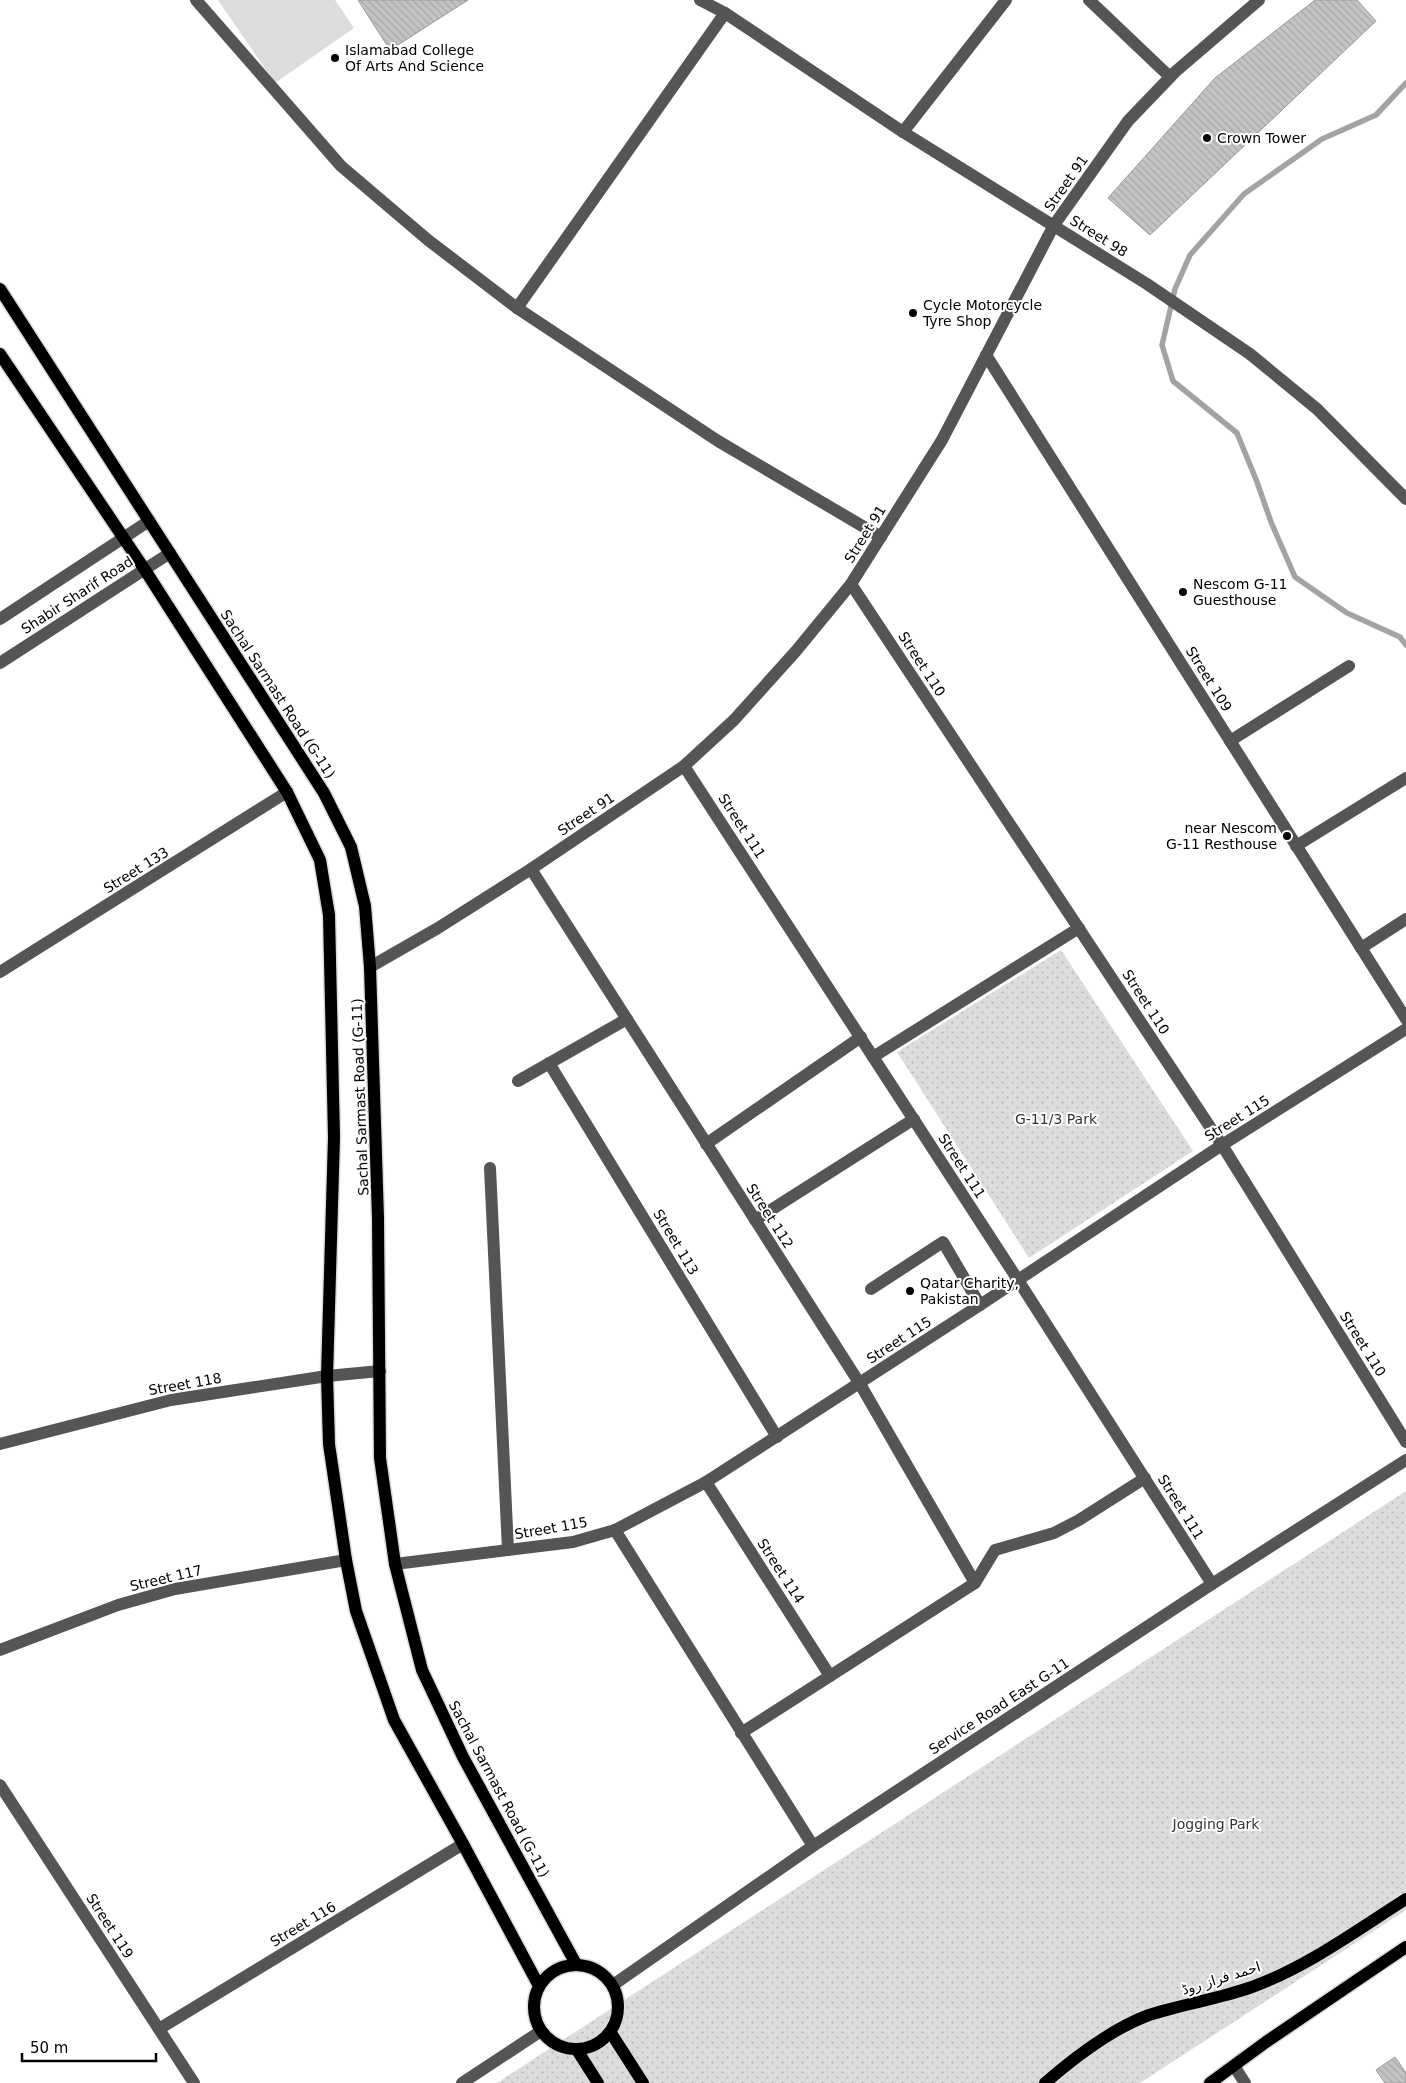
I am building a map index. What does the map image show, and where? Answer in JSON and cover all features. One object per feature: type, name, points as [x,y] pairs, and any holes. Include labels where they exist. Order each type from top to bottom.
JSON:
[{"type":"main road","name":"Sachal Sarmast Road (G-11)","points":[[0,289],[324,794],[351,847],[365,906],[370,967],[378,1218],[380,1458],[395,1564],[422,1670],[463,1758],[576,1964]]},
{"type":"main road","name":"Sachal Sarmast Road (G-11)","points":[[0,354],[122,539],[145,570],[287,792],[320,860],[328,915],[334,1137],[327,1376],[329,1444],[346,1560],[356,1611],[394,1720],[539,1986]]},
{"type":"main road","name":"احمد فراز روڈ","points":[[1045,2083],[1069,2063],[1120,2029],[1148,2016],[1238,1991],[1277,1976],[1315,1955],[1406,1898]]},
{"type":"main road","points":[[1210,2083],[1406,1948]]},
{"type":"main road","points":[[576,1964],[590,1966],[603,1973],[613,1984],[618,1996],[619,2009],[617,2022],[611,2033],[601,2042],[590,2048],[577,2050],[563,2048],[550,2041],[541,2031],[535,2016],[534,2001],[539,1986],[549,1974],[561,1967],[576,1964]]},
{"type":"main road","points":[[611,2033],[643,2083]]},
{"type":"main road","points":[[577,2050],[598,2083]]},
{"type":"street","points":[[196,0],[341,166],[428,240],[517,308],[718,441],[881,537]]},
{"type":"street","name":"Street 98","points":[[700,0],[725,13],[903,132],[1165,296],[1250,354],[1317,409],[1406,498]]},
{"type":"street","points":[[903,132],[1006,0]]},
{"type":"street","points":[[1089,0],[1170,77]]},
{"type":"street","name":"Street 91","points":[[370,967],[438,928],[531,869],[684,766],[734,720],[796,652],[851,584],[942,440],[1054,225],[1128,121],[1170,77],[1259,0]]},
{"type":"street","points":[[517,308],[725,13]]},
{"type":"street","name":"Street 109","points":[[986,355],[1406,1019]]},
{"type":"street","name":"Shabir Sharif Road","points":[[0,619],[149,521]]},
{"type":"street","name":"Shabir Sharif Road","points":[[0,663],[170,553]]},
{"type":"street","name":"Street 110","points":[[851,584],[1222,1144],[1406,1442]]},
{"type":"street","points":[[1230,741],[1349,666]]},
{"type":"street","name":"Street 111","points":[[684,766],[1018,1280],[1212,1584]]},
{"type":"street","points":[[1296,846],[1406,778]]},
{"type":"street","name":"Street 133","points":[[0,972],[287,792]]},
{"type":"street","name":"Street 112","points":[[531,869],[860,1384],[975,1583]]},
{"type":"street","points":[[1361,948],[1406,919]]},
{"type":"street","points":[[873,1057],[1079,928]]},
{"type":"street","points":[[518,1081],[627,1019]]},
{"type":"street","name":"Street 115","points":[[395,1564],[573,1542],[615,1530],[706,1482],[860,1384],[1222,1144],[1406,1029]]},
{"type":"street","points":[[706,1144],[860,1037]]},
{"type":"street","name":"Street 113","points":[[549,1062],[777,1437]]},
{"type":"street","points":[[755,1220],[914,1119]]},
{"type":"street","points":[[490,1168],[508,1550]]},
{"type":"street","points":[[871,1289],[943,1242],[980,1305]]},
{"type":"street","name":"Street 118","points":[[0,1444],[171,1400],[327,1376],[380,1371]]},
{"type":"street","name":"Service Road East G-11","points":[[613,1984],[813,1846],[1212,1584],[1406,1460]]},
{"type":"street","points":[[741,1733],[975,1583],[995,1550],[1054,1533],[1079,1520],[1145,1478]]},
{"type":"street","name":"Street 114","points":[[706,1482],[830,1676]]},
{"type":"street","points":[[615,1530],[813,1846]]},
{"type":"street","name":"Street 117","points":[[0,1650],[118,1605],[175,1589],[346,1560]]},
{"type":"street","name":"Street 119","points":[[0,1785],[194,2083]]},
{"type":"street","name":"Street 116","points":[[159,2029],[463,1844]]},
{"type":"street","points":[[462,2083],[541,2031]]},
{"type":"street","points":[[1234,2066],[1245,2083]]},
{"type":"green space","points":[[218,0],[335,0],[354,28],[275,83]]},
{"type":"green space","name":"G-11/3 Park","points":[[1061,950],[1193,1151],[1029,1258],[897,1052]]},
{"type":"green space","name":"Jogging Park","points":[[1406,1491],[1406,1910],[1140,2083],[497,2083]]},
{"type":"building","name":"Islamabad College Of Arts And Science","points":[[358,0],[468,0],[390,50]]},
{"type":"building","name":"Crown Tower","points":[[1315,0],[1357,0],[1376,21],[1150,235],[1108,198],[1215,78]]},
{"type":"building","points":[[1395,2057],[1406,2073],[1406,2083],[1385,2083],[1376,2070]]},
{"type":"waterway","points":[[1406,83],[1376,115],[1322,139],[1244,194],[1190,255],[1175,289],[1162,345],[1173,381],[1237,433],[1271,522],[1295,577],[1347,613],[1400,637],[1406,645]]},
{"type":"place","name":"Islamabad College Of Arts And Science","points":[[335,58]]},
{"type":"place","name":"Crown Tower","points":[[1207,138]]},
{"type":"place","name":"Cycle Motorcycle Tyre Shop","points":[[913,313]]},
{"type":"place","name":"Nescom G-11 Guesthouse","points":[[1183,592]]},
{"type":"place","name":"near Nescom G-11 Resthouse","points":[[1287,836]]},
{"type":"place","name":"Qatar Charity, Pakistan","points":[[910,1291]]}]
